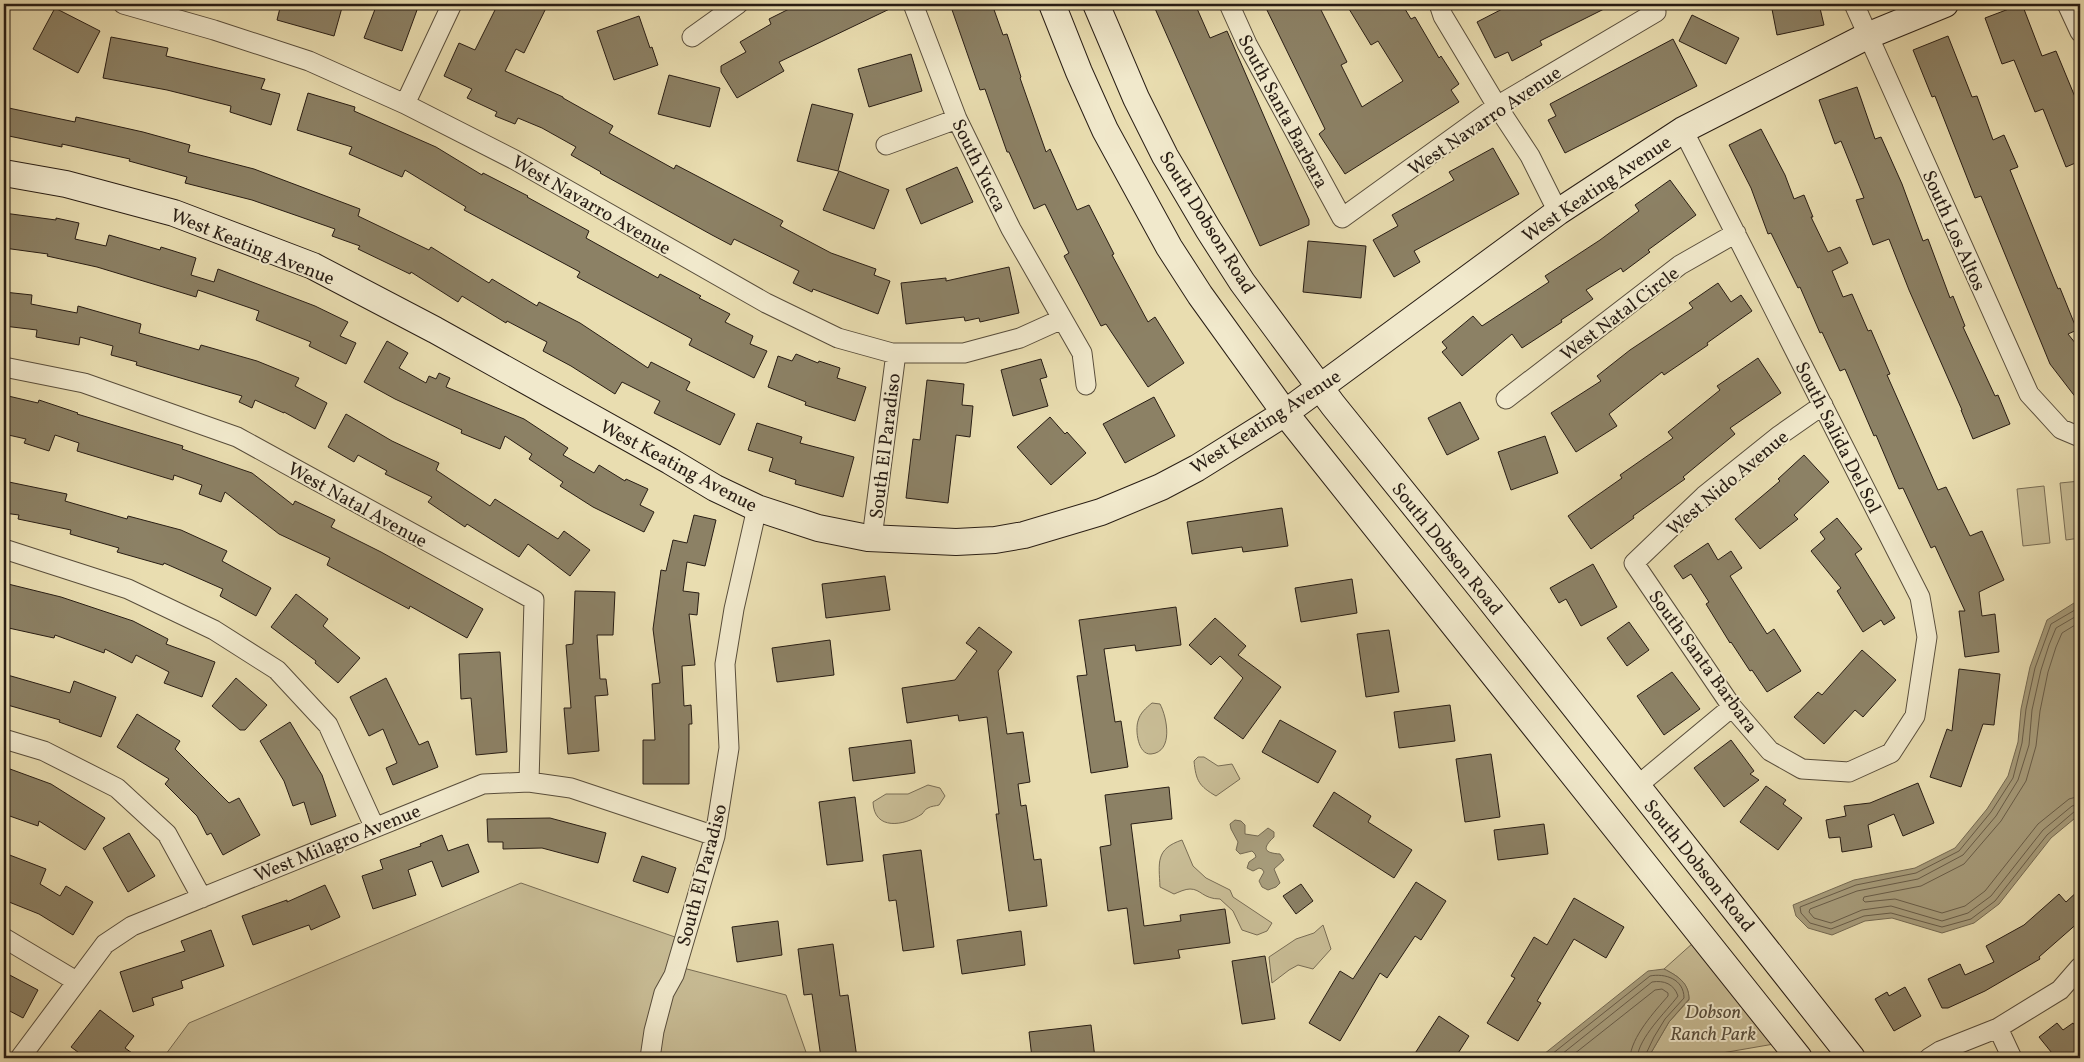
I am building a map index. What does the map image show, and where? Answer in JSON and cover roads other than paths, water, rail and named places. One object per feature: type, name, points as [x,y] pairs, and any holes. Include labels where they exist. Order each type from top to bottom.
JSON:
[{"type":"main road","points":[[1052,4],[1105,130],[1169,247],[1200,295],[1284,413],[1799,1058]]},
{"type":"main road","name":"South Dobson Road","points":[[1096,4],[1136,98],[1165,156],[1242,282],[1319,387],[1637,786],[1840,1054]]},
{"type":"main road","name":"West Keating Avenue","points":[[4,173],[66,184],[174,213],[313,266],[435,330],[715,488],[757,508],[818,528],[872,538],[956,542],[985,540],[1024,536],[1063,525],[1101,512],[1161,487],[1197,468],[1284,413],[1558,212],[1683,130],[1867,36],[1945,4]]},
{"type":"street","name":"West Navarro Avenue","points":[[123,4],[214,30],[309,61],[405,104],[515,160],[766,303],[838,338],[896,353],[964,353],[1020,338],[1062,319]]},
{"type":"street","points":[[405,104],[452,4]]},
{"type":"street","points":[[692,37],[738,4]]},
{"type":"street","name":"South Yucca","points":[[913,4],[956,119],[1012,230],[1082,353],[1086,385]]},
{"type":"street","name":"South Santa Barbara","points":[[1229,4],[1247,44],[1342,218]]},
{"type":"street","points":[[1439,4],[1443,16],[1497,106],[1530,156],[1558,212]]},
{"type":"street","name":"South Los Altos","points":[[1854,4],[2029,394],[2061,429],[2080,437]]},
{"type":"street","points":[[2067,4],[2080,32]]},
{"type":"street","name":"West Navarro Avenue","points":[[1342,218],[1497,106],[1656,8]]},
{"type":"street","points":[[886,145],[956,119]]},
{"type":"street","name":"South Salida Del Sol","points":[[1683,130],[1920,597],[1927,637],[1915,716],[1891,754]]},
{"type":"street","name":"West Natal Circle","points":[[1506,399],[1680,266],[1736,234]]},
{"type":"street","name":"South El Paradiso","points":[[872,538],[896,353]]},
{"type":"street","name":"West Natal Avenue","points":[[4,367],[84,383],[237,437],[534,600],[529,782]]},
{"type":"street","name":"West Nido Avenue","points":[[1634,563],[1704,496],[1780,435],[1823,405]]},
{"type":"street","name":"South El Paradiso","points":[[652,1055],[663,1038],[675,998],[674,975],[715,836],[729,748],[725,664],[734,609],[757,508]]},
{"type":"street","points":[[4,549],[128,589],[214,630],[277,670],[328,725],[374,826]]},
{"type":"street","name":"South Santa Barbara","points":[[1634,563],[1732,707],[1770,751],[1815,777],[1849,772],[1891,754]]},
{"type":"street","points":[[1637,786],[1732,707]]},
{"type":"street","points":[[4,739],[44,751],[117,788],[167,834],[202,898]]},
{"type":"street","name":"West Milagro Avenue","points":[[20,1058],[105,944],[132,926],[374,826],[483,784],[529,782],[571,788],[715,836]]},
{"type":"street","points":[[4,938],[76,981]]},
{"type":"street","points":[[1929,1058],[1940,1051],[1998,1028],[2060,990],[2080,967]]},
{"type":"street","points":[[1998,1028],[2012,1058]]},
{"type":"water","points":[[2080,602],[2080,814],[2051,838],[1999,904],[1974,923],[1942,933],[1892,918],[1865,921],[1832,935],[1808,928],[1796,916],[1793,905],[1854,880],[1915,868],[1955,848],[1987,809],[2008,776],[2018,742],[2021,709],[2030,667],[2047,620],[2074,603]]},
{"type":"water","points":[[1235,820],[1241,821],[1245,825],[1245,834],[1258,836],[1268,828],[1274,832],[1274,837],[1267,845],[1266,850],[1271,853],[1280,854],[1284,860],[1274,869],[1280,883],[1276,887],[1268,890],[1262,887],[1259,881],[1264,872],[1262,869],[1259,868],[1253,871],[1247,868],[1249,862],[1256,857],[1252,851],[1240,854],[1236,850],[1238,842],[1230,824]]},
{"type":"water","points":[[1664,969],[1674,974],[1685,984],[1689,993],[1689,999],[1669,1022],[1648,1058],[1539,1058],[1648,971]]},
{"type":"park label","name":"Dobson Ranch Park","points":[[1713,1022]]}]
